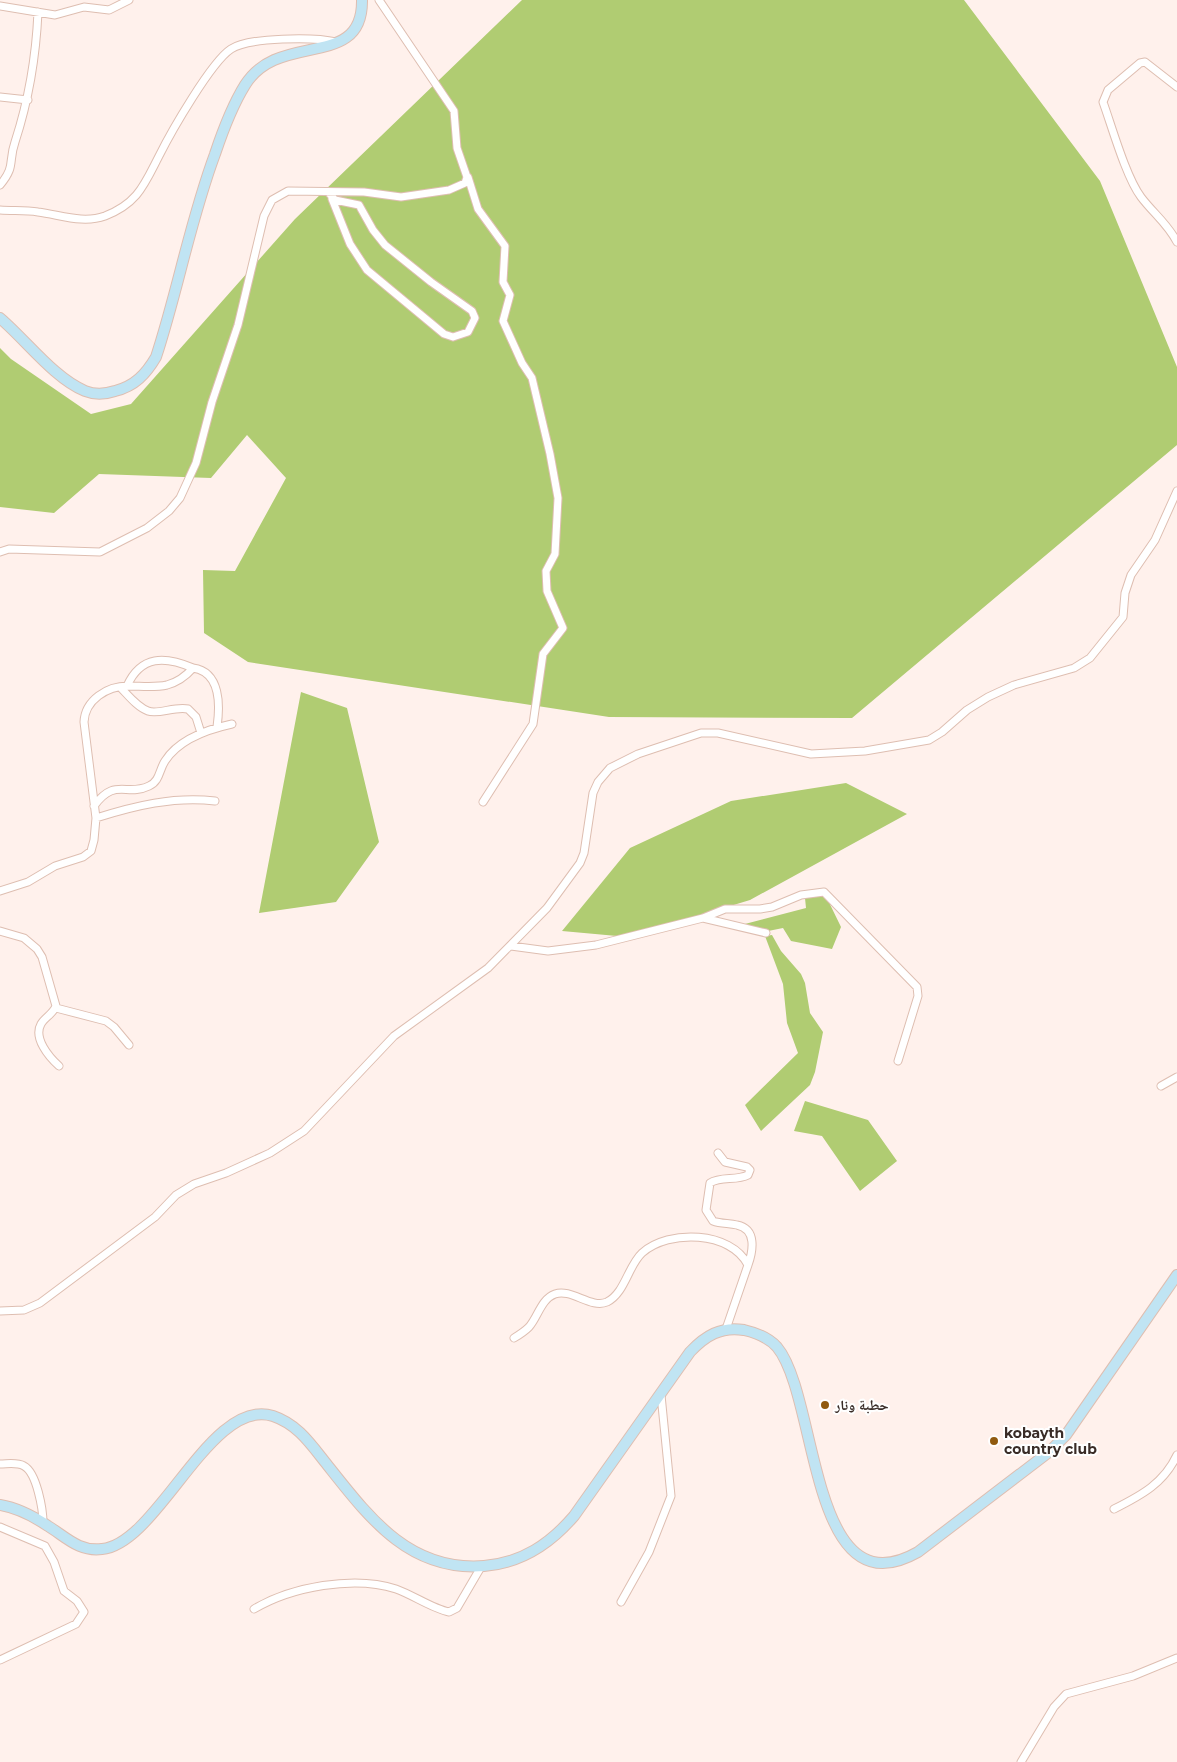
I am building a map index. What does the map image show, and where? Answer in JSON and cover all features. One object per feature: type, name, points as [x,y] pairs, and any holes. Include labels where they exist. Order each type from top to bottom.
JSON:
[{"type":"main road","points":[[0,318],[49,364],[85,391],[96,394],[108,393],[124,389],[136,382],[147,372],[156,358],[202,191],[224,127],[245,85],[264,64],[277,58],[346,40],[356,29],[361,15],[362,0]]},
{"type":"main road","points":[[0,1505],[16,1508],[85,1549],[103,1549],[118,1544],[136,1530],[216,1437],[238,1421],[252,1414],[270,1415],[285,1420],[298,1429],[388,1535],[406,1549],[443,1564],[481,1567],[516,1560],[537,1550],[557,1536],[574,1516],[700,1342],[710,1335],[726,1329],[738,1329],[760,1335],[769,1340],[783,1356],[799,1401],[830,1514],[838,1533],[850,1549],[858,1555],[877,1563],[898,1561],[918,1552],[1057,1444],[1092,1401],[1177,1275]]},
{"type":"street","points":[[0,6],[55,15],[84,7],[109,10],[129,0]]},
{"type":"street","points":[[379,0],[453,108],[457,148],[478,209],[505,246],[503,282],[510,295],[503,321],[522,363],[532,378],[558,498],[556,554],[546,571],[547,591],[563,628],[543,654],[533,724],[484,802]]},
{"type":"street","points":[[0,185],[12,167],[14,143],[28,100],[37,39],[38,12]]},
{"type":"street","points":[[0,210],[36,212],[82,220],[96,218],[115,211],[139,194],[185,110],[230,50],[242,44],[301,39],[339,42]]},
{"type":"street","points":[[1177,87],[1145,62],[1140,63],[1108,90],[1103,102],[1140,196],[1165,223],[1177,242]]},
{"type":"street","points":[[0,97],[28,100]]},
{"type":"street","points":[[0,552],[9,550],[100,552],[147,528],[169,511],[184,491],[196,463],[212,402],[238,325],[266,209],[272,200],[284,192],[302,189],[414,196],[460,187],[466,181],[467,174]]},
{"type":"street","points":[[328,192],[350,244],[368,270],[444,334],[453,337],[468,332],[475,318],[472,311],[431,282],[385,245],[373,230],[359,205],[332,199]]},
{"type":"street","points":[[0,1311],[24,1310],[40,1303],[155,1217],[176,1195],[194,1184],[245,1165],[295,1137],[318,1118],[394,1036],[471,982],[511,946],[547,908],[580,862],[584,853],[589,807],[593,793],[603,775],[616,764],[646,751],[701,733],[718,733],[811,754],[865,751],[929,740],[988,696],[1014,685],[1074,668],[1090,658],[1123,618],[1124,593],[1131,575],[1155,540],[1177,491]]},
{"type":"street","points":[[123,686],[134,672],[151,662],[168,659],[204,671],[214,684],[218,702],[217,727]]},
{"type":"street","points":[[0,891],[28,882],[54,866],[88,854],[94,840],[96,818],[84,714],[89,702],[123,686],[147,687],[168,685],[182,678],[193,668]]},
{"type":"street","points":[[123,686],[148,711],[157,712],[174,708],[188,709],[196,717],[201,733]]},
{"type":"street","points":[[94,806],[102,796],[114,789],[150,786],[158,778],[169,755],[201,733],[232,724]]},
{"type":"street","points":[[96,818],[126,808],[174,800],[215,801]]},
{"type":"street","points":[[511,946],[548,951],[596,945],[703,918],[725,909],[749,911],[766,908],[801,895],[824,892],[917,987],[918,996],[898,1061]]},
{"type":"street","points":[[703,918],[766,933]]},
{"type":"street","points":[[0,930],[24,938],[37,949],[42,957],[56,1008]]},
{"type":"street","points":[[56,1008],[106,1021],[114,1027],[128,1045]]},
{"type":"street","points":[[56,1008],[41,1024],[38,1034],[45,1049],[59,1066]]},
{"type":"street","points":[[1160,1086],[1177,1077]]},
{"type":"street","points":[[718,1153],[724,1162],[747,1167],[750,1170],[748,1175],[740,1179],[716,1180],[710,1183],[706,1210],[713,1221],[738,1225],[750,1234],[753,1247],[726,1329]]},
{"type":"street","points":[[514,1338],[530,1326],[542,1306],[553,1295],[563,1293],[599,1303],[608,1302],[622,1285],[636,1259],[653,1246],[667,1241],[697,1238],[725,1244],[740,1252],[748,1265]]},
{"type":"street","points":[[621,1602],[649,1552],[671,1496],[661,1395]]},
{"type":"street","points":[[1114,1509],[1146,1492],[1160,1481],[1177,1455]]},
{"type":"street","points":[[0,1464],[16,1464],[23,1466],[29,1472],[40,1500],[43,1523]]},
{"type":"street","points":[[0,1660],[76,1624],[84,1612],[77,1600],[64,1591],[54,1562],[45,1546],[2,1529]]},
{"type":"street","points":[[254,1609],[279,1596],[293,1592],[364,1583],[398,1590],[449,1612],[457,1608],[481,1567]]},
{"type":"street","points":[[1021,1762],[1054,1707],[1066,1694],[1133,1676],[1177,1658]]},
{"type":"green space","points":[[522,0],[964,0],[1100,181],[1177,367],[1177,445],[852,718],[609,717],[248,662],[204,633],[203,570],[235,571],[286,478],[247,435],[211,478],[99,474],[54,513],[0,507],[0,348],[11,359],[91,414],[131,404],[295,219]]},
{"type":"green space","points":[[301,692],[347,708],[379,842],[336,902],[259,913]]},
{"type":"green space","points":[[846,783],[907,814],[750,900],[628,937],[562,931],[630,848],[731,801]]},
{"type":"green space","points":[[823,890],[841,927],[832,949],[791,941],[783,928],[754,934],[741,925],[806,908],[805,898]]},
{"type":"green space","points":[[772,935],[781,951],[801,974],[805,983],[810,1013],[823,1032],[815,1072],[810,1085],[761,1131],[745,1105],[798,1053],[787,1023],[783,984],[765,936]]},
{"type":"green space","points":[[805,1101],[868,1120],[897,1161],[860,1191],[822,1136],[794,1131]]},
{"type":"place","name":"حطبة ونار","points":[[825,1405]]},
{"type":"place","name":"kobayth country club","points":[[994,1441]]}]
